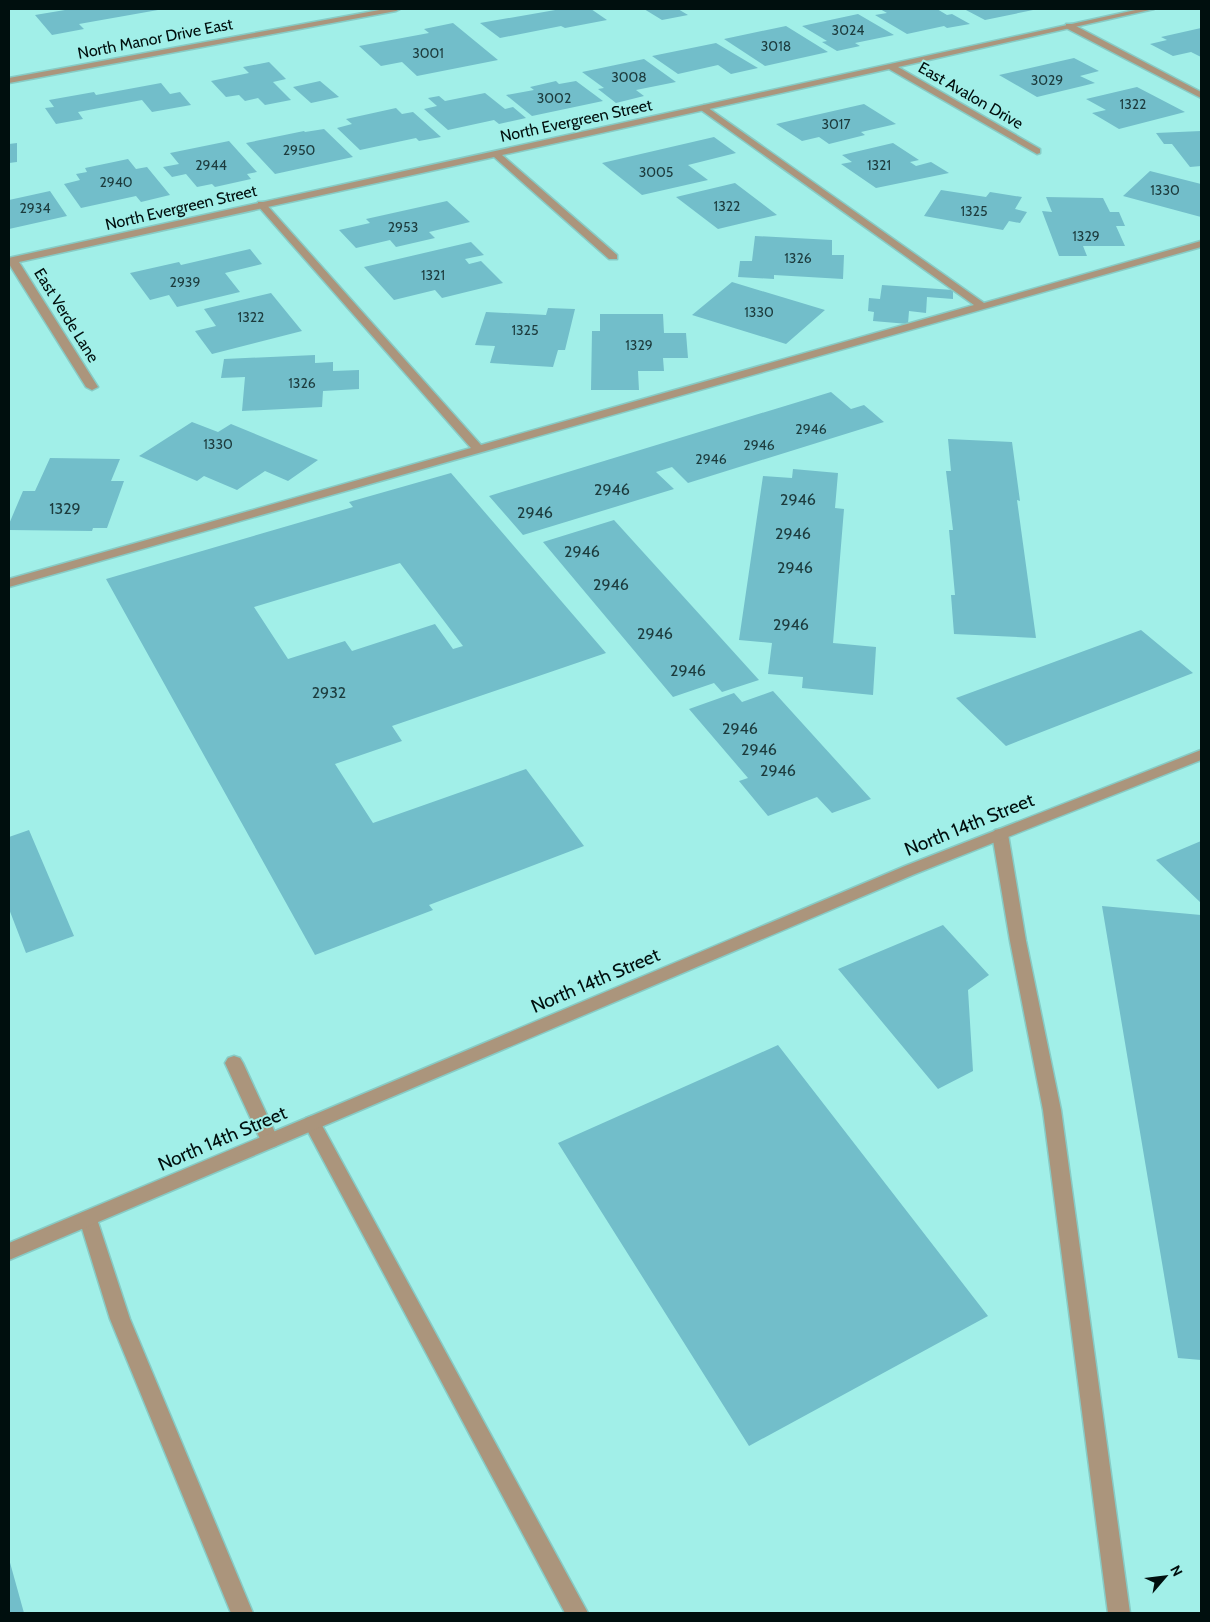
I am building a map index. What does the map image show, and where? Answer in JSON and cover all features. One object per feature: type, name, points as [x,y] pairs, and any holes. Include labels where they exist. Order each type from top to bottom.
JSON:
[{"type":"street","name":"North Manor Drive East","points":[[9,81],[396,9]]},
{"type":"street","name":"North Evergreen Street","points":[[11,260],[1150,9]]},
{"type":"street","points":[[1070,26],[1201,95]]},
{"type":"street","name":"East Avalon Drive","points":[[890,66],[1037,151]]},
{"type":"street","points":[[704,108],[983,307]]},
{"type":"street","points":[[495,153],[613,257]]},
{"type":"street","points":[[261,204],[478,449]]},
{"type":"street","points":[[9,582],[1201,244]]},
{"type":"street","name":"East Verde Lane","points":[[11,260],[92,386]]},
{"type":"street","name":"North 14th Street","points":[[9,1252],[1000,834],[1201,755]]},
{"type":"street","points":[[1000,834],[1018,941],[1052,1110],[1119,1613]]},
{"type":"street","points":[[234,1063],[270,1141]]},
{"type":"street","points":[[312,1123],[577,1613]]},
{"type":"street","points":[[88,1218],[120,1319],[242,1613]]},
{"type":"building","points":[[71,9],[158,10],[79,24],[84,29],[52,35],[35,15]]},
{"type":"building","points":[[561,9],[591,9],[607,20],[565,28],[561,26],[500,38],[480,23]]},
{"type":"building","points":[[644,9],[678,9],[688,15],[662,20]]},
{"type":"building","points":[[880,9],[937,9],[947,15],[952,14],[970,24],[947,28],[944,26],[907,34],[875,15],[887,13]]},
{"type":"building","points":[[964,9],[1030,9],[1033,10],[985,20]]},
{"type":"building","points":[[858,14],[894,35],[855,43],[860,46],[837,51],[822,42],[827,41],[802,26]]},
{"type":"building","points":[[453,23],[498,60],[417,76],[402,62],[381,66],[359,46],[429,33],[424,29]]},
{"type":"building","points":[[786,26],[828,52],[765,66],[724,39]]},
{"type":"building","points":[[1201,28],[1201,57],[1191,52],[1173,56],[1150,44],[1167,40],[1161,37]]},
{"type":"building","points":[[716,43],[758,68],[731,74],[718,65],[678,74],[652,56]]},
{"type":"building","points":[[1074,58],[1099,71],[1080,76],[1095,83],[1037,97],[999,75]]},
{"type":"building","points":[[644,59],[676,82],[636,90],[644,96],[616,103],[598,89],[604,88],[582,72]]},
{"type":"building","points":[[269,62],[286,79],[273,82],[291,100],[265,105],[258,98],[245,101],[239,95],[226,97],[211,81],[249,73],[243,67]]},
{"type":"building","points":[[320,81],[339,97],[311,103],[293,87]]},
{"type":"building","points":[[556,81],[559,84],[576,81],[603,101],[532,116],[506,95],[534,90],[530,87]]},
{"type":"building","points":[[161,83],[170,94],[180,92],[191,105],[152,112],[142,100],[78,112],[83,119],[56,124],[45,108],[54,107],[49,100],[94,92],[96,95]]},
{"type":"building","points":[[1137,87],[1185,112],[1119,129],[1092,113],[1106,110],[1086,99]]},
{"type":"building","points":[[485,93],[505,109],[513,107],[526,118],[499,124],[494,120],[448,130],[424,109],[437,106],[428,98],[439,96],[445,101]]},
{"type":"building","points":[[864,104],[896,124],[861,132],[865,135],[829,144],[819,137],[802,141],[776,124]]},
{"type":"building","points":[[396,108],[402,114],[413,112],[441,137],[419,141],[416,138],[360,150],[337,128],[352,124],[346,119]]},
{"type":"building","points":[[324,129],[353,157],[275,174],[246,143],[304,131]]},
{"type":"building","points":[[1201,131],[1201,166],[1190,167],[1172,144],[1164,144],[1156,133]]},
{"type":"building","points":[[714,137],[736,153],[688,165],[708,180],[642,195],[602,163]]},
{"type":"building","points":[[229,141],[257,172],[247,174],[251,179],[215,187],[212,184],[197,187],[186,174],[172,177],[163,167],[179,164],[170,153]]},
{"type":"building","points":[[17,143],[17,162],[9,163],[9,144]]},
{"type":"building","points":[[893,143],[919,160],[910,162],[916,166],[931,162],[949,173],[876,188],[841,164],[852,162],[842,155]]},
{"type":"building","points":[[128,159],[136,169],[147,167],[170,195],[141,202],[136,196],[81,208],[64,184],[80,180],[76,174],[87,172],[85,168]]},
{"type":"building","points":[[1150,171],[1201,184],[1201,217],[1123,196]]},
{"type":"building","points":[[735,183],[777,215],[718,229],[676,197]]},
{"type":"building","points":[[941,190],[986,197],[990,192],[1022,197],[1015,209],[1027,212],[1020,223],[1009,221],[1003,230],[924,216]]},
{"type":"building","points":[[50,191],[67,216],[9,229],[9,200]]},
{"type":"building","points":[[1046,197],[1103,198],[1110,212],[1119,212],[1125,226],[1116,226],[1125,246],[1083,246],[1087,256],[1059,256],[1042,211],[1052,212]]},
{"type":"building","points":[[447,201],[470,222],[429,232],[435,238],[396,247],[390,240],[356,248],[339,230],[370,223],[366,219]]},
{"type":"building","points":[[755,236],[832,240],[832,255],[844,255],[843,279],[774,275],[774,279],[738,277],[740,261],[752,261]]},
{"type":"building","points":[[471,242],[484,255],[465,259],[469,264],[481,261],[503,283],[442,298],[435,290],[394,300],[364,267]]},
{"type":"building","points":[[250,249],[262,264],[225,273],[240,292],[177,307],[169,295],[150,300],[130,273],[179,262],[181,265]]},
{"type":"building","points":[[732,282],[825,310],[786,344],[692,315]]},
{"type":"building","points":[[882,285],[953,290],[953,299],[927,297],[926,313],[909,311],[908,324],[873,321],[874,312],[868,311],[869,298],[880,299]]},
{"type":"building","points":[[271,293],[302,331],[212,354],[195,331],[216,326],[204,309]]},
{"type":"building","points":[[548,308],[575,309],[565,350],[558,350],[553,367],[490,363],[495,346],[475,345],[486,312],[546,315]]},
{"type":"building","points":[[600,314],[663,314],[664,333],[686,333],[688,358],[663,358],[664,371],[638,371],[639,390],[591,390],[592,331],[600,331]]},
{"type":"building","points":[[315,355],[315,363],[333,362],[333,371],[359,370],[359,389],[323,391],[322,407],[242,411],[245,377],[221,378],[224,359]]},
{"type":"building","points":[[831,392],[851,409],[864,405],[884,422],[688,483],[672,467],[656,472],[674,489],[523,535],[489,496]]},
{"type":"building","points":[[192,422],[218,432],[231,424],[318,460],[288,481],[265,471],[237,490],[204,476],[197,481],[139,456]]},
{"type":"building","points":[[948,439],[1012,442],[1020,501],[1017,500],[1036,638],[954,634],[951,595],[955,595],[949,530],[953,530],[946,471],[951,471]]},
{"type":"building","points":[[50,458],[120,459],[111,481],[124,481],[107,528],[93,528],[92,531],[9,530],[9,524],[23,491],[35,491]]},
{"type":"building","points":[[793,469],[838,473],[835,508],[844,509],[833,643],[876,647],[873,695],[802,688],[803,677],[768,674],[772,643],[739,640],[763,476],[792,478]]},
{"type":"building","points":[[451,473],[606,653],[392,726],[402,741],[335,764],[373,823],[526,769],[584,846],[429,905],[433,910],[315,955],[106,579],[353,507],[349,502]],"holes":[[[400,563],[463,646],[453,649],[435,624],[352,651],[345,641],[288,659],[254,607]]]},
{"type":"building","points":[[614,520],[759,680],[722,692],[714,683],[673,697],[543,542]]},
{"type":"building","points":[[1141,630],[1193,673],[1006,746],[956,698]]},
{"type":"building","points":[[773,691],[871,799],[832,813],[817,797],[768,816],[739,781],[748,778],[689,709],[734,693],[742,702]]},
{"type":"building","points":[[29,830],[74,936],[26,953],[9,909],[9,837]]},
{"type":"building","points":[[1201,841],[1201,903],[1156,860]]},
{"type":"building","points":[[1102,906],[1201,915],[1201,1360],[1178,1358]]},
{"type":"building","points":[[943,925],[989,975],[968,990],[973,1071],[938,1089],[838,969]]},
{"type":"building","points":[[778,1045],[988,1316],[749,1446],[558,1143]]},
{"type":"building","points":[[9,1559],[24,1613],[9,1613]]}]
